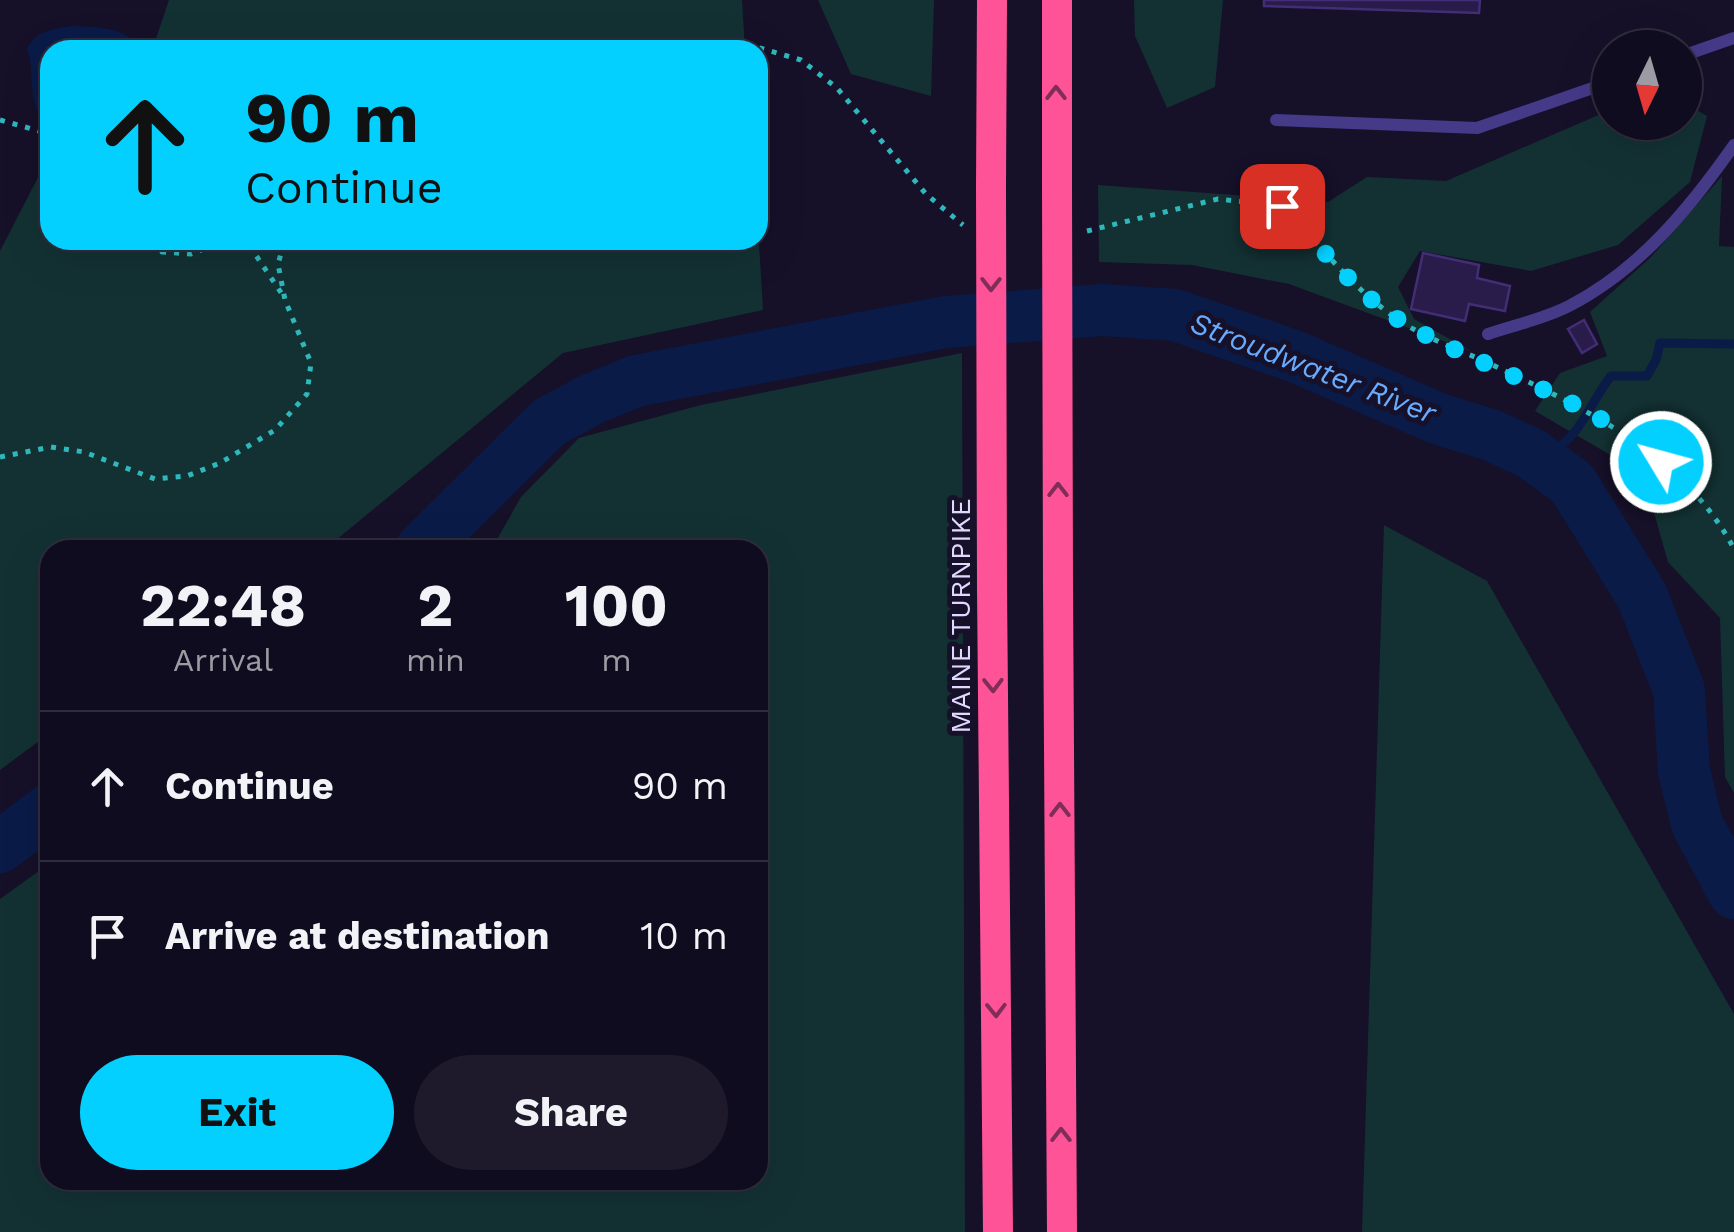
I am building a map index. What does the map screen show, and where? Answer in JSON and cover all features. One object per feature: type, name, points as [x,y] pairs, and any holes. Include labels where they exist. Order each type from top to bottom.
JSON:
[{"type":"highway","name":"MAINE TURNPIKE","points":[[992,0],[998,1232]]},
{"type":"highway","points":[[1057,0],[1062,1232]]},
{"type":"lane","points":[[1702,49],[1734,38]]},
{"type":"lane","points":[[1276,120],[1477,128],[1592,88]]},
{"type":"lane","points":[[1488,334],[1566,308],[1620,276],[1694,202],[1734,146]]},
{"type":"path","points":[[0,120],[40,131]]},
{"type":"path","points":[[1282,206],[1353,286],[1409,326],[1550,391],[1638,442],[1721,525],[1734,550]]},
{"type":"path","points":[[161,250],[191,254],[201,250]]},
{"type":"path","points":[[0,458],[51,447],[84,452],[154,479],[187,476],[220,463],[275,430],[307,394],[311,363],[285,300],[251,250]]},
{"type":"path","points":[[283,250],[278,264],[285,300]]},
{"type":"green space","points":[[169,0],[742,0],[744,40],[155,40]]},
{"type":"green space","points":[[818,0],[934,0],[931,96],[851,74]]},
{"type":"green space","points":[[1134,0],[1223,0],[1215,87],[1167,108],[1135,36]]},
{"type":"green space","points":[[1592,118],[1592,140],[1701,140],[1690,182],[1618,245],[1531,271],[1420,251],[1398,287],[1414,319],[1471,351],[1289,284],[1192,265],[1099,262],[1098,185],[1328,202],[1367,177],[1446,181]]},
{"type":"green space","points":[[40,173],[40,250],[759,250],[763,310],[563,353],[336,540],[40,540],[40,740],[0,770],[0,251]]},
{"type":"green space","points":[[1722,176],[1719,246],[1734,247],[1734,793],[1725,777],[1720,618],[1668,562],[1643,474],[1535,411],[1560,373],[1607,356],[1590,312],[1651,257]]},
{"type":"green space","points":[[962,353],[965,1232],[0,1232],[0,899],[40,870],[40,1190],[768,1190],[768,540],[497,540],[521,497],[579,438],[701,405]]},
{"type":"green space","points":[[1384,525],[1487,581],[1734,1014],[1734,1232],[1362,1232]]},
{"type":"water","points":[[71,26],[101,28],[133,40],[40,40],[40,110],[36,108],[27,49],[51,30]]},
{"type":"building","points":[[1264,0],[1480,0],[1479,13],[1264,6]]},
{"type":"building","points":[[1423,253],[1479,265],[1477,278],[1510,286],[1505,311],[1469,304],[1465,321],[1411,309]]},
{"type":"building","points":[[1584,320],[1597,344],[1582,353],[1568,329]]},
{"type":"waterway","name":"Stroudwater River","points":[[430,540],[549,422],[636,381],[946,322],[1103,310],[1175,315],[1294,356],[1439,419],[1491,435],[1532,454],[1572,483],[1642,596],[1679,690],[1684,771],[1697,824],[1734,893]]},
{"type":"waterway","points":[[1532,454],[1553,449],[1572,436],[1611,376],[1647,376],[1660,343],[1734,344]]},
{"type":"waterway","name":"Stroudwater River","points":[[0,847],[40,817]]},
{"type":"route","points":[[1282,206],[1353,286],[1409,326],[1550,391],[1638,442],[1661,462]]}]
